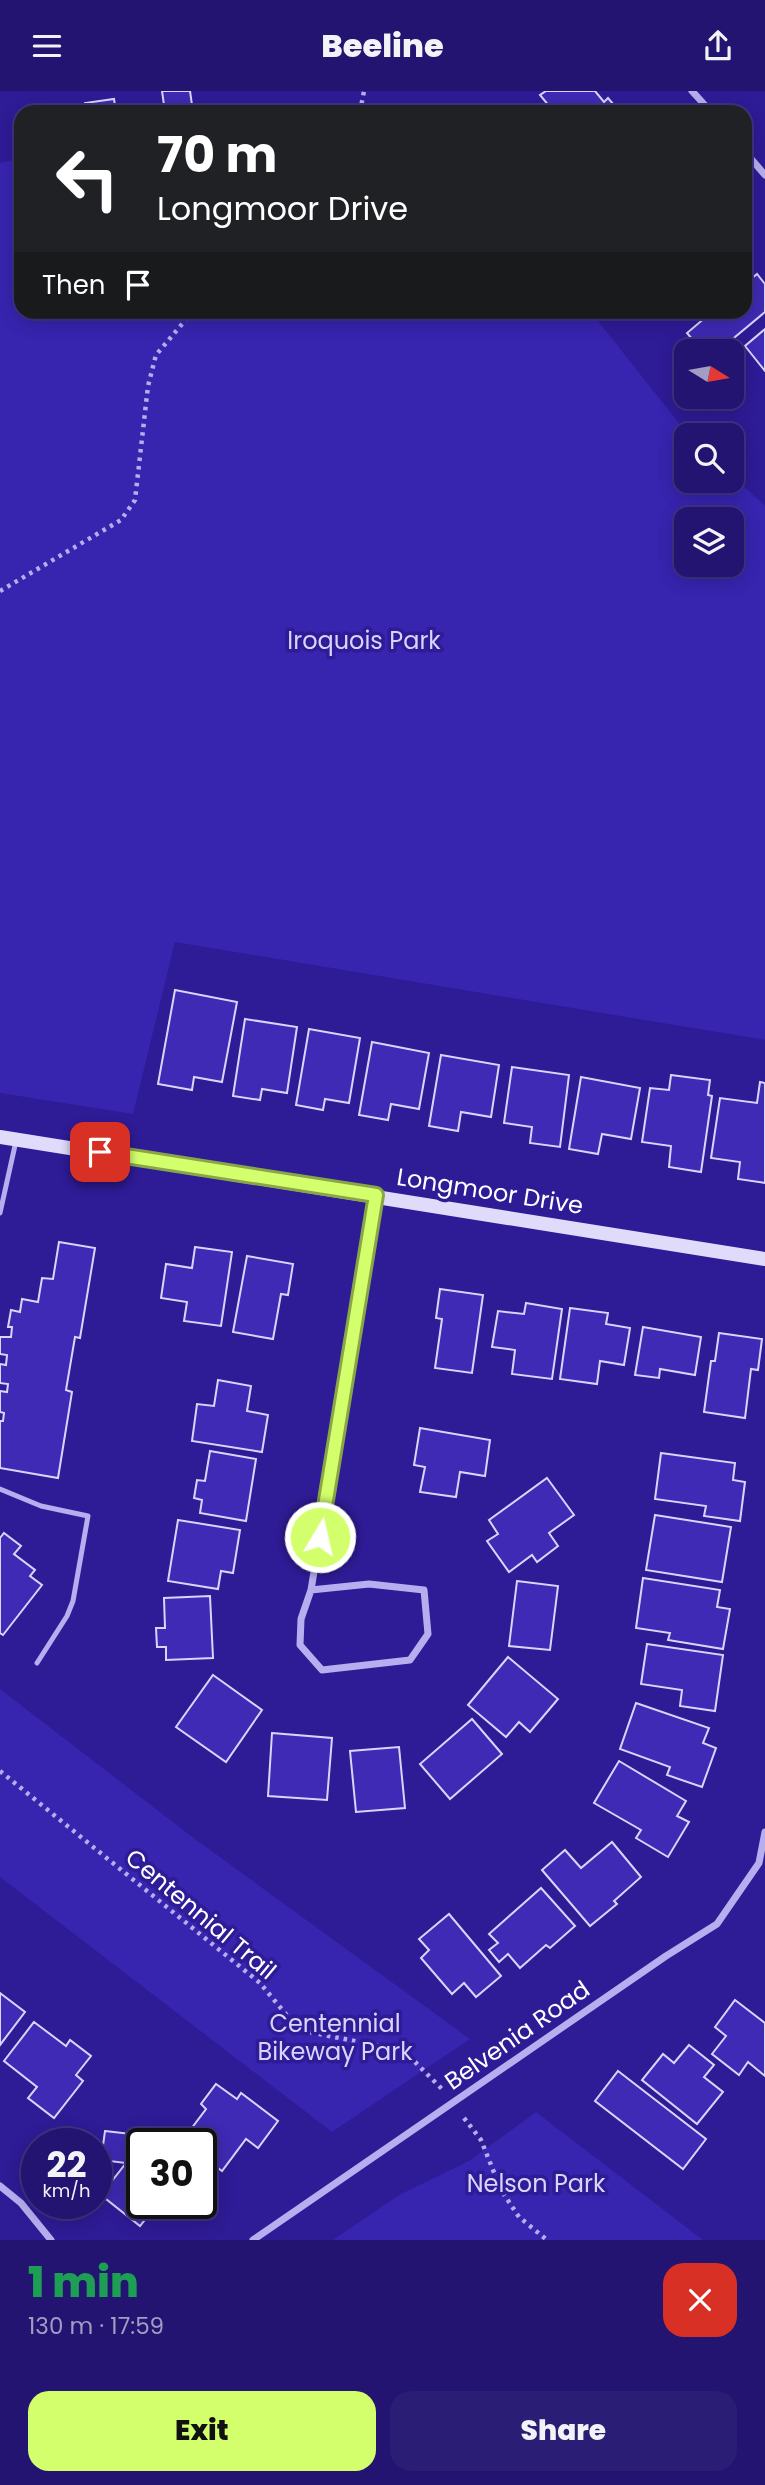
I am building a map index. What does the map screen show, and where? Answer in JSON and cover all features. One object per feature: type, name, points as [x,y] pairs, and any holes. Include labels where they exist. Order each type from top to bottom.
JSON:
[{"type":"street","points":[[692,91],[704,105]]},
{"type":"street","points":[[752,160],[765,175]]},
{"type":"street","name":"Longmoor Drive","points":[[0,1137],[765,1259]]},
{"type":"street","points":[[311,1590],[369,1584],[424,1590],[428,1634],[410,1660],[322,1670],[300,1645],[301,1619],[311,1590],[376,1195]]},
{"type":"street","name":"Belvenia Road","points":[[253,2240],[717,1924],[759,1863],[765,1832]]},
{"type":"street","points":[[0,2186],[21,2203],[51,2240]]},
{"type":"lane","points":[[0,1213],[17,1139]]},
{"type":"lane","points":[[0,1489],[41,1506],[88,1516],[73,1601],[67,1616],[37,1663]]},
{"type":"path","points":[[0,591],[121,520],[135,500],[148,386],[156,355],[186,319]]},
{"type":"path","name":"Centennial Trail","points":[[0,1771],[260,1983],[299,2030],[395,2049],[409,2056],[434,2079],[481,2140],[501,2190],[519,2217],[547,2240]]},
{"type":"green space","name":"Iroquois Park","points":[[14,160],[14,319],[597,319],[679,423],[674,423],[674,493],[744,493],[744,486],[765,506],[765,1040],[175,942],[133,1114],[0,1093],[0,163]]},
{"type":"green space","name":"Centennial Bikeway Park","points":[[0,1689],[195,1839],[470,2039],[332,2132],[0,1877]]},
{"type":"green space","name":"Nelson Park","points":[[536,2112],[703,2240],[333,2240],[399,2195],[469,2161]]},
{"type":"building","points":[[162,91],[190,91],[192,105],[164,105]]},
{"type":"building","points":[[546,91],[595,91],[604,102],[608,98],[614,105],[548,105],[540,95]]},
{"type":"building","points":[[114,99],[115,105],[85,105]]},
{"type":"building","points":[[757,274],[765,284],[765,312],[733,339],[692,339],[687,333],[704,319],[752,319],[752,278]]},
{"type":"building","points":[[765,329],[765,371],[745,346]]},
{"type":"building","points":[[175,990],[237,1002],[222,1082],[194,1077],[192,1090],[158,1084]]},
{"type":"building","points":[[245,1019],[297,1027],[287,1093],[262,1089],[260,1100],[233,1096]]},
{"type":"building","points":[[309,1029],[360,1038],[349,1103],[325,1099],[323,1110],[296,1105]]},
{"type":"building","points":[[372,1042],[429,1053],[419,1109],[391,1104],[388,1120],[359,1115]]},
{"type":"building","points":[[441,1055],[499,1065],[491,1117],[461,1112],[458,1131],[429,1126]]},
{"type":"building","points":[[512,1067],[569,1075],[560,1147],[530,1143],[532,1127],[504,1123]]},
{"type":"building","points":[[671,1075],[710,1080],[708,1095],[712,1096],[701,1172],[669,1167],[671,1146],[642,1142],[650,1088],[669,1090]]},
{"type":"building","points":[[581,1077],[640,1088],[631,1139],[602,1134],[598,1154],[569,1149]]},
{"type":"building","points":[[760,1082],[765,1083],[765,1183],[738,1179],[740,1162],[711,1158],[720,1098],[757,1103]]},
{"type":"building","points":[[59,1242],[95,1248],[80,1338],[75,1337],[66,1390],[72,1392],[58,1478],[0,1468],[0,1421],[3,1421],[4,1413],[0,1412],[0,1391],[7,1392],[8,1384],[0,1383],[0,1364],[6,1365],[7,1355],[0,1354],[0,1337],[11,1337],[12,1327],[8,1327],[11,1310],[20,1312],[22,1299],[38,1302],[42,1278],[53,1279]]},
{"type":"building","points":[[195,1247],[232,1252],[221,1326],[184,1321],[187,1302],[161,1298],[166,1264],[192,1268]]},
{"type":"building","points":[[247,1256],[293,1264],[288,1295],[281,1294],[273,1339],[233,1332]]},
{"type":"building","points":[[440,1289],[483,1295],[472,1373],[435,1368],[442,1319],[436,1318]]},
{"type":"building","points":[[526,1303],[562,1309],[552,1379],[512,1374],[515,1350],[492,1347],[498,1311],[524,1314]]},
{"type":"building","points":[[570,1308],[608,1313],[606,1324],[630,1328],[624,1365],[600,1361],[597,1384],[560,1379]]},
{"type":"building","points":[[643,1327],[701,1337],[695,1375],[660,1369],[659,1378],[635,1375]]},
{"type":"building","points":[[719,1333],[762,1339],[758,1370],[751,1369],[745,1418],[704,1412],[711,1361],[715,1361]]},
{"type":"building","points":[[218,1380],[251,1386],[247,1411],[268,1415],[262,1452],[192,1441],[197,1404],[214,1406]]},
{"type":"building","points":[[420,1428],[490,1440],[485,1476],[460,1472],[456,1497],[420,1492],[425,1467],[414,1465]]},
{"type":"building","points":[[210,1451],[256,1459],[246,1521],[200,1513],[202,1500],[194,1498],[197,1480],[205,1481]]},
{"type":"building","points":[[661,1453],[735,1463],[733,1480],[745,1482],[740,1521],[704,1516],[706,1506],[655,1499]]},
{"type":"building","points":[[547,1478],[574,1515],[549,1533],[558,1546],[537,1562],[532,1555],[509,1572],[487,1541],[498,1534],[489,1520]]},
{"type":"building","points":[[655,1515],[731,1527],[722,1582],[646,1570]]},
{"type":"building","points":[[178,1520],[240,1530],[233,1573],[221,1571],[218,1589],[168,1581]]},
{"type":"building","points":[[4,1533],[21,1546],[14,1554],[35,1570],[30,1576],[42,1585],[3,1635],[0,1633],[0,1538]]},
{"type":"building","points":[[643,1578],[720,1590],[717,1607],[730,1609],[723,1649],[668,1640],[670,1633],[636,1628]]},
{"type":"building","points":[[517,1581],[558,1586],[550,1650],[509,1646]]},
{"type":"building","points":[[210,1596],[213,1658],[166,1660],[166,1647],[157,1647],[156,1628],[165,1628],[164,1598]]},
{"type":"building","points":[[647,1644],[723,1655],[715,1711],[680,1706],[682,1690],[641,1684]]},
{"type":"building","points":[[508,1657],[558,1699],[530,1732],[519,1722],[506,1737],[468,1705]]},
{"type":"building","points":[[213,1675],[262,1710],[226,1762],[176,1727]]},
{"type":"building","points":[[636,1703],[709,1728],[703,1743],[716,1748],[702,1787],[667,1775],[670,1767],[620,1749]]},
{"type":"building","points":[[472,1719],[502,1754],[450,1799],[420,1764]]},
{"type":"building","points":[[272,1733],[332,1738],[327,1800],[268,1796]]},
{"type":"building","points":[[399,1747],[405,1808],[356,1812],[350,1751]]},
{"type":"building","points":[[619,1761],[686,1801],[677,1816],[689,1822],[668,1857],[636,1838],[641,1830],[594,1803]]},
{"type":"building","points":[[612,1842],[641,1877],[614,1901],[617,1904],[590,1926],[542,1870],[565,1850],[581,1868]]},
{"type":"building","points":[[541,1888],[575,1926],[550,1948],[546,1945],[520,1968],[508,1954],[499,1962],[489,1950],[498,1943],[489,1934]]},
{"type":"building","points":[[449,1914],[501,1976],[476,1997],[464,1983],[452,1994],[421,1958],[429,1950],[419,1939]]},
{"type":"building","points":[[0,1993],[25,2012],[0,2045]]},
{"type":"building","points":[[735,2000],[765,2023],[765,2076],[748,2062],[739,2075],[712,2054],[726,2036],[715,2027]]},
{"type":"building","points":[[34,2022],[66,2046],[70,2040],[91,2056],[76,2075],[83,2081],[54,2118],[28,2098],[37,2087],[4,2061]]},
{"type":"building","points":[[689,2045],[714,2065],[704,2077],[723,2092],[697,2124],[642,2080],[663,2054],[674,2063]]},
{"type":"building","points":[[618,2071],[706,2139],[683,2169],[595,2101]]},
{"type":"building","points":[[216,2084],[237,2099],[241,2093],[278,2121],[258,2148],[246,2139],[222,2171],[217,2167],[217,2128],[192,2128],[206,2109],[201,2104]]},
{"type":"building","points":[[112,2132],[126,2133],[126,2163],[112,2161]]},
{"type":"building","points":[[126,2163],[126,2215],[112,2204],[112,2181]]},
{"type":"building","points":[[131,2219],[145,2219],[140,2226]]},
{"type":"route","points":[[100,1152],[376,1195],[320,1537]]}]
